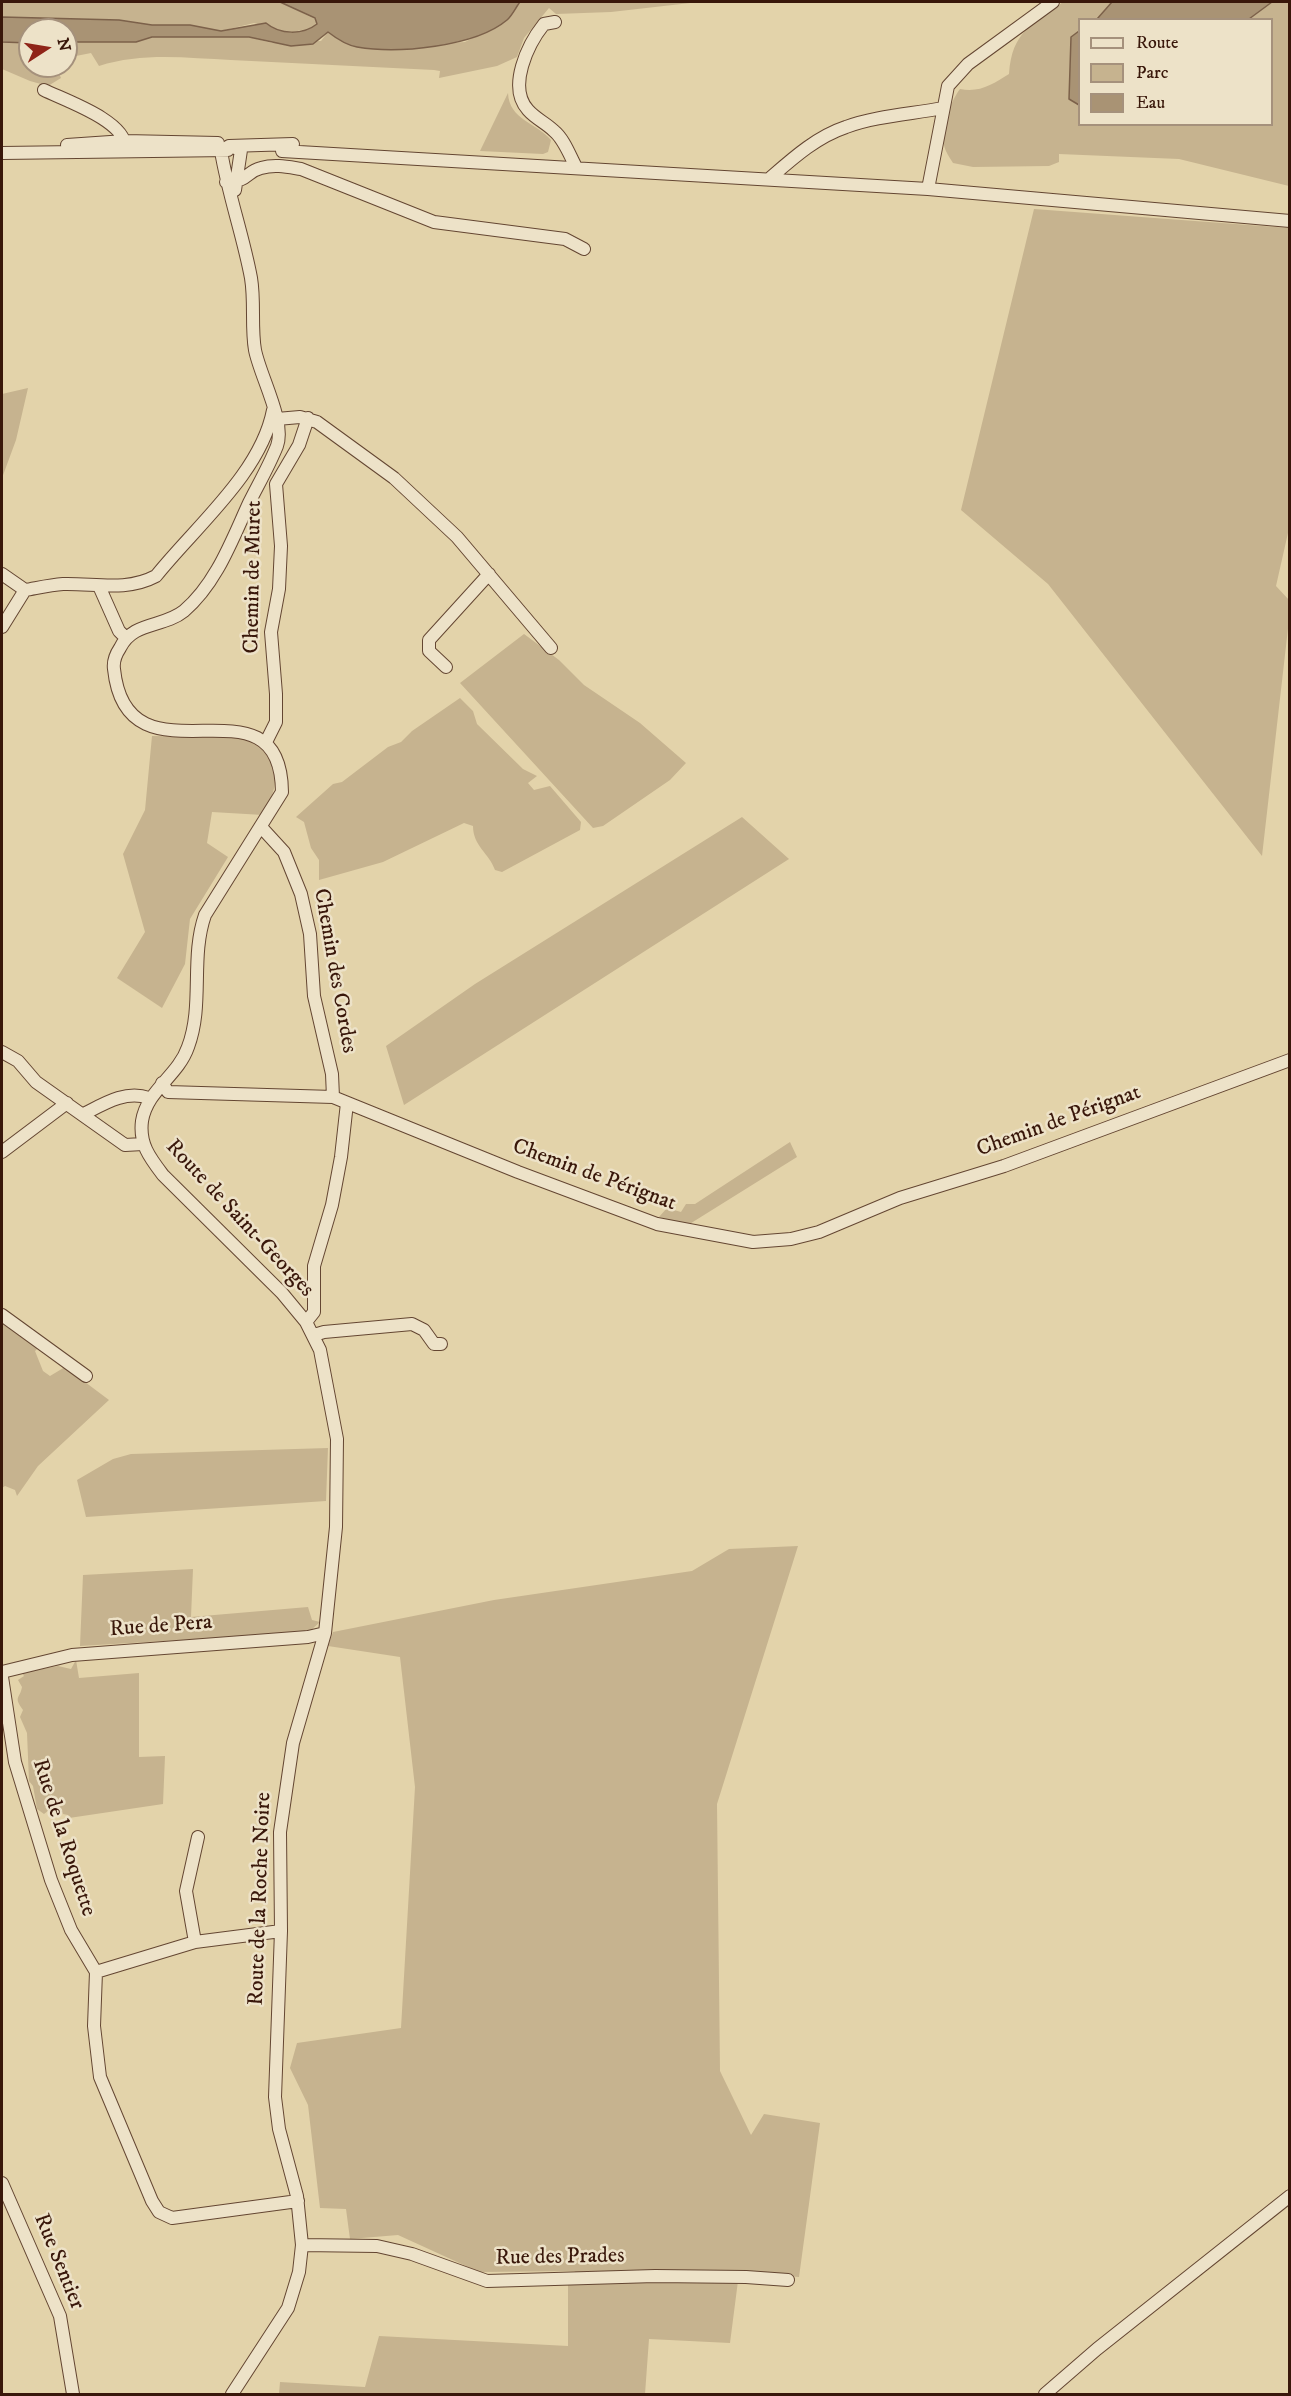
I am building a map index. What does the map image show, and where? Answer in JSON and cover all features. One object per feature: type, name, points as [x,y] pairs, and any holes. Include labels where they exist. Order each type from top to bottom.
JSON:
[{"type":"street","points":[[928,189],[948,86],[968,64],[1053,2]]},
{"type":"street","points":[[555,22],[544,24],[532,38],[522,69],[520,94],[527,109],[556,132],[576,167]]},
{"type":"street","points":[[44,90],[112,123],[125,147]]},
{"type":"street","points":[[769,179],[799,153],[823,137],[847,126],[943,108]]},
{"type":"street","points":[[2,151],[293,144],[452,161]]},
{"type":"street","points":[[228,147],[928,189],[1290,221]]},
{"type":"street","points":[[2,1052],[18,1061],[36,1082],[125,1144],[143,1144],[142,1120],[149,1098],[188,1050],[194,1029],[198,936],[205,915],[262,828],[282,792],[280,768],[266,741],[246,734],[217,730],[176,731],[151,728],[138,721],[126,707],[117,685],[114,666],[125,637],[135,630],[183,612],[220,566],[278,444],[275,414],[255,349],[251,281],[230,182],[228,147]]},
{"type":"street","points":[[228,147],[230,182]]},
{"type":"street","points":[[257,150],[260,168]]},
{"type":"street","points":[[230,182],[240,182],[260,168],[281,166],[301,169],[434,222],[565,239],[584,249]]},
{"type":"street","points":[[275,414],[308,418],[394,478],[436,515],[551,648]]},
{"type":"street","points":[[2,574],[25,590],[63,584],[127,585],[145,582],[156,576],[249,469],[275,414]]},
{"type":"street","name":"Chemin de Muret","points":[[266,741],[276,723],[271,632],[279,589],[280,546],[276,484],[298,446],[308,418]]},
{"type":"street","points":[[446,668],[429,651],[429,639],[489,574]]},
{"type":"street","points":[[99,586],[125,637]]},
{"type":"street","points":[[2,627],[25,590]]},
{"type":"street","name":"Chemin des Cordes","points":[[262,828],[284,852],[301,894],[310,934],[314,996],[332,1074],[333,1097]]},
{"type":"street","name":"Chemin de Pérignat","points":[[162,1083],[168,1092],[333,1097],[657,1224],[753,1242],[791,1239],[819,1232],[900,1198],[1004,1166],[1287,1060]]},
{"type":"street","points":[[84,1114],[114,1098],[139,1094],[149,1098]]},
{"type":"street","points":[[2,1152],[67,1103]]},
{"type":"street","points":[[306,1322],[314,1312],[314,1266],[332,1205],[341,1157],[347,1103]]},
{"type":"street","name":"Route de Saint-Georges","points":[[143,1144],[163,1175],[282,1293],[306,1322]]},
{"type":"street","points":[[2,1315],[86,1376]]},
{"type":"street","name":"Route de la Roche Noire","points":[[232,2394],[288,2308],[299,2272],[302,2245],[298,2201],[279,2129],[275,2097],[281,1931],[280,1832],[287,1772],[298,1724],[325,1634],[336,1527],[338,1469],[333,1409],[320,1350],[306,1322]]},
{"type":"street","points":[[314,1335],[324,1332],[412,1324],[424,1330],[435,1344],[441,1344]]},
{"type":"street","name":"Rue de Pera","points":[[2,1674],[72,1655],[325,1634]]},
{"type":"street","name":"Rue de la Roquette","points":[[2,1674],[15,1762],[51,1880],[71,1930],[96,1972]]},
{"type":"street","points":[[195,1942],[186,1891],[198,1837]]},
{"type":"street","points":[[281,1931],[195,1942],[96,1972],[94,2026],[98,2070],[152,2201],[159,2212],[172,2218],[298,2201]]},
{"type":"street","name":"Rue Sentier","points":[[2,2183],[60,2316],[73,2394]]},
{"type":"street","points":[[1045,2394],[1097,2349],[1290,2196]]},
{"type":"street","name":"Rue des Prades","points":[[302,2245],[377,2246],[412,2254],[487,2281],[655,2277],[746,2277],[788,2280]]},
{"type":"green space","points":[[2,2],[280,2],[315,19],[318,24],[311,28],[288,33],[254,23],[221,31],[190,25],[152,25],[119,20],[2,17]]},
{"type":"green space","points":[[520,2],[699,2],[611,12],[556,14],[549,8],[524,38],[517,57],[497,66],[439,78],[440,71],[434,70],[198,58],[148,57],[99,66],[91,53],[78,56],[78,42],[136,42],[152,37],[249,37],[272,43],[321,41],[328,32],[339,40],[374,48],[465,42],[507,20]]},
{"type":"green space","points":[[1063,2],[1112,2],[1098,18],[1078,18],[1078,32],[1071,37],[1069,99],[1078,104],[1078,126],[1273,126],[1273,18],[1250,18],[1272,2],[1289,2],[1289,186],[1179,159],[1059,154],[1059,162],[1049,166],[973,167],[953,163],[945,147],[944,130],[956,94],[960,89],[980,89],[1009,74],[1014,48],[1019,38],[1033,24]]},
{"type":"green space","points":[[2,42],[18,43],[18,76],[2,69]]},
{"type":"green space","points":[[23,78],[61,78],[48,86]]},
{"type":"green space","points":[[508,93],[513,109],[518,115],[551,140],[548,152],[543,154],[480,151]]},
{"type":"green space","points":[[1034,209],[1289,228],[1290,524],[1276,586],[1289,600],[1290,611],[1262,856],[1048,584],[961,510]]},
{"type":"green space","points":[[28,388],[16,440],[2,478],[2,394]]},
{"type":"green space","points":[[524,634],[559,660],[584,685],[640,723],[686,763],[670,780],[603,826],[593,828],[460,683]]},
{"type":"green space","points":[[460,698],[473,711],[477,724],[523,769],[537,776],[528,783],[534,790],[550,786],[581,822],[580,830],[502,872],[495,870],[478,844],[473,826],[464,823],[383,862],[319,880],[319,860],[311,848],[304,822],[296,817],[333,784],[342,782],[388,747],[401,742],[412,731]]},
{"type":"green space","points":[[152,736],[238,737],[261,744],[272,763],[275,779],[272,795],[263,815],[212,812],[207,843],[228,857],[190,919],[185,964],[162,1008],[117,978],[145,932],[123,854],[145,810]]},
{"type":"green space","points":[[742,817],[789,859],[404,1105],[386,1046],[475,984]]},
{"type":"green space","points":[[790,1142],[797,1157],[688,1225],[659,1217],[667,1208],[681,1212],[686,1204],[695,1204]]},
{"type":"green space","points":[[2,1319],[40,1346],[35,1351],[43,1371],[50,1376],[65,1367],[109,1400],[38,1466],[17,1496],[15,1490],[5,1486],[2,1488]]},
{"type":"green space","points":[[328,1448],[326,1501],[86,1517],[77,1480],[113,1459],[131,1454]]},
{"type":"green space","points":[[798,1546],[717,1804],[720,2071],[751,2135],[764,2114],[820,2123],[799,2277],[739,2273],[730,2343],[649,2339],[645,2394],[279,2394],[280,2382],[365,2387],[379,2336],[568,2346],[568,2285],[575,2271],[479,2272],[398,2235],[350,2239],[346,2209],[320,2208],[308,2105],[290,2068],[297,2043],[401,2028],[415,1787],[400,1657],[328,1646],[333,1632],[494,1600],[692,1571],[729,1549]]},
{"type":"green space","points":[[193,1569],[191,1617],[308,1607],[312,1620],[320,1622],[310,1631],[299,1633],[80,1646],[83,1575]]},
{"type":"green space","points":[[76,1660],[79,1678],[139,1673],[139,1757],[165,1756],[163,1804],[69,1818],[54,1806],[44,1814],[37,1809],[33,1786],[29,1781],[27,1733],[20,1717],[23,1710],[18,1700],[22,1687],[18,1680],[24,1676],[22,1673],[58,1666],[71,1669]]},
{"type":"water","points":[[280,2],[520,2],[509,18],[476,37],[414,49],[357,47],[349,45],[328,32],[313,44],[291,46],[249,37],[152,37],[136,42],[78,42],[78,19],[119,20],[152,25],[190,25],[221,31],[266,23],[278,30],[298,32],[317,24],[315,18]]},
{"type":"water","points":[[1112,2],[1272,2],[1250,18],[1098,18]]},
{"type":"water","points":[[2,17],[41,18],[18,18],[18,43],[2,42]]},
{"type":"water","points":[[1078,32],[1078,104],[1069,99],[1071,37]]}]
